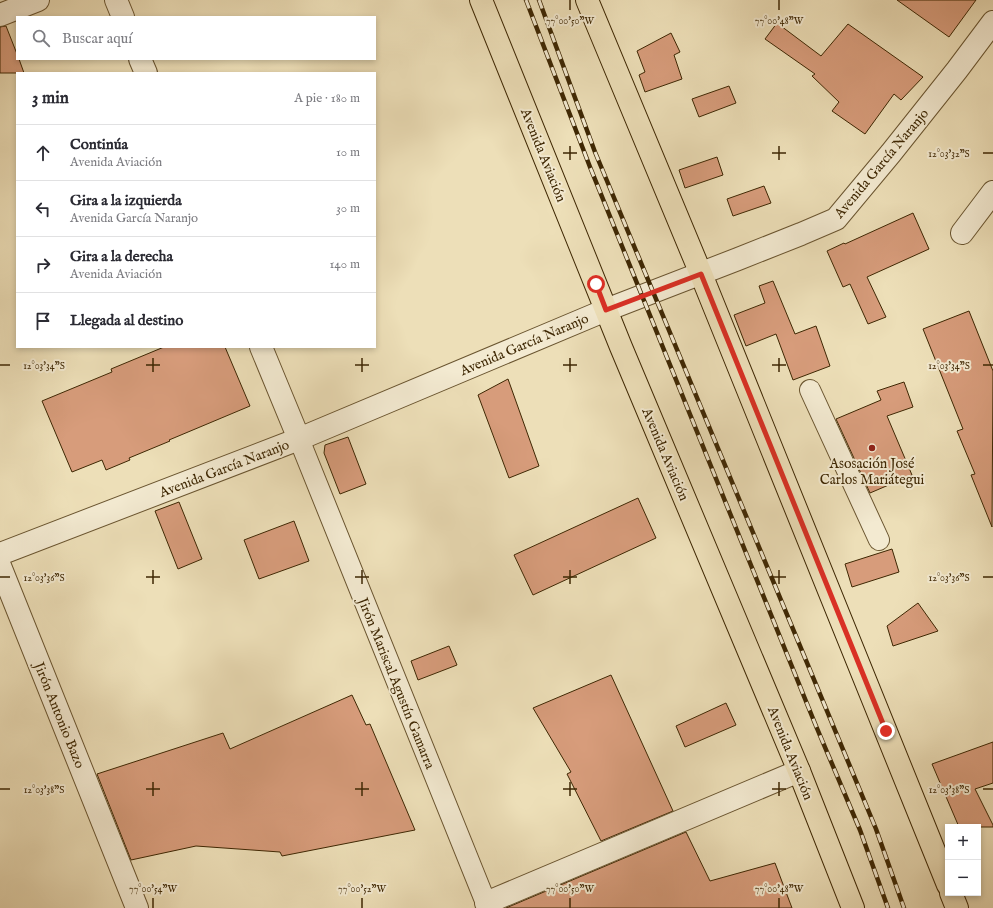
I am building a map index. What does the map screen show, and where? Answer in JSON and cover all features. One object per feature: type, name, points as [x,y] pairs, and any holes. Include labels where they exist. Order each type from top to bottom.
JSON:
[{"type":"main road","name":"Avenida Aviación","points":[[481,0],[627,361],[799,771],[853,908]]},
{"type":"main road","points":[[587,0],[701,274],[945,878]]},
{"type":"main road","points":[[952,896],[958,908]]},
{"type":"street","points":[[0,14],[38,0]]},
{"type":"street","points":[[116,0],[123,16]]},
{"type":"street","name":"Avenida García Naranjo","points":[[0,554],[299,439],[606,310],[701,274],[836,219],[891,153],[993,22]]},
{"type":"street","points":[[140,60],[146,72]]},
{"type":"street","points":[[962,233],[993,192]]},
{"type":"street","name":"Jirón Mariscal Agustín Gamarra","points":[[261,348],[487,905]]},
{"type":"street","points":[[810,390],[879,540]]},
{"type":"street","name":"Jirón Antonio Bazo","points":[[0,566],[137,908]]},
{"type":"street","points":[[487,905],[799,771]]},
{"type":"building","points":[[897,0],[976,0],[949,37]]},
{"type":"building","points":[[777,23],[821,56],[848,24],[923,77],[901,100],[894,94],[865,134],[832,111],[839,102],[812,76],[815,74],[765,39]]},
{"type":"building","points":[[6,26],[16,51],[16,60],[19,60],[24,72],[0,73],[0,27]]},
{"type":"building","points":[[671,33],[680,52],[674,55],[682,79],[645,92],[639,75],[645,72],[637,51]]},
{"type":"building","points":[[729,86],[736,103],[699,117],[692,99]]},
{"type":"building","points":[[717,157],[723,175],[685,188],[679,170]]},
{"type":"building","points":[[764,186],[771,203],[733,216],[727,199]]},
{"type":"building","points":[[913,213],[929,249],[867,277],[886,317],[868,324],[850,284],[843,287],[827,251]]},
{"type":"building","points":[[773,281],[795,334],[816,326],[830,366],[793,380],[776,334],[746,346],[734,315],[765,303],[759,286]]},
{"type":"building","points":[[969,311],[993,371],[992,527],[971,475],[975,474],[957,431],[963,429],[923,329]]},
{"type":"building","points":[[162,348],[225,348],[250,406],[169,440],[170,441],[129,458],[130,460],[106,470],[102,460],[72,472],[42,401],[112,372],[111,369]]},
{"type":"building","points":[[508,379],[539,466],[509,478],[478,395]]},
{"type":"building","name":"Asosación José Carlos Mariátegui","points":[[904,382],[913,407],[887,416],[912,475],[870,493],[836,419],[881,400],[877,391]]},
{"type":"building","points":[[348,437],[366,484],[340,494],[324,453],[325,445]]},
{"type":"building","points":[[638,498],[656,538],[533,595],[514,555]]},
{"type":"building","points":[[179,502],[202,559],[178,569],[155,511]]},
{"type":"building","points":[[294,521],[309,561],[259,579],[244,540]]},
{"type":"building","points":[[892,549],[899,572],[852,587],[845,564]]},
{"type":"building","points":[[918,603],[938,631],[893,646],[887,626]]},
{"type":"building","points":[[449,646],[457,665],[418,680],[411,661]]},
{"type":"building","points":[[611,675],[673,811],[601,841],[567,774],[571,772],[533,708]]},
{"type":"building","points":[[352,695],[366,725],[370,724],[415,830],[282,856],[280,852],[196,846],[131,860],[97,774],[223,733],[230,749]]},
{"type":"building","points":[[726,703],[736,725],[685,747],[676,726]]},
{"type":"building","points":[[993,742],[993,783],[975,789],[993,827],[981,827],[981,824],[958,824],[932,764]]},
{"type":"building","points":[[686,832],[710,881],[775,863],[792,908],[506,908]]},
{"type":"railway","points":[[526,0],[590,167],[816,726],[860,830],[888,908]]},
{"type":"railway","points":[[539,0],[595,152],[876,829],[904,908]]},
{"type":"place","name":"Asosación José Carlos Mariátegui","points":[[872,448]]},
{"type":"route","points":[[596,284],[606,310],[701,274],[886,731]]}]
